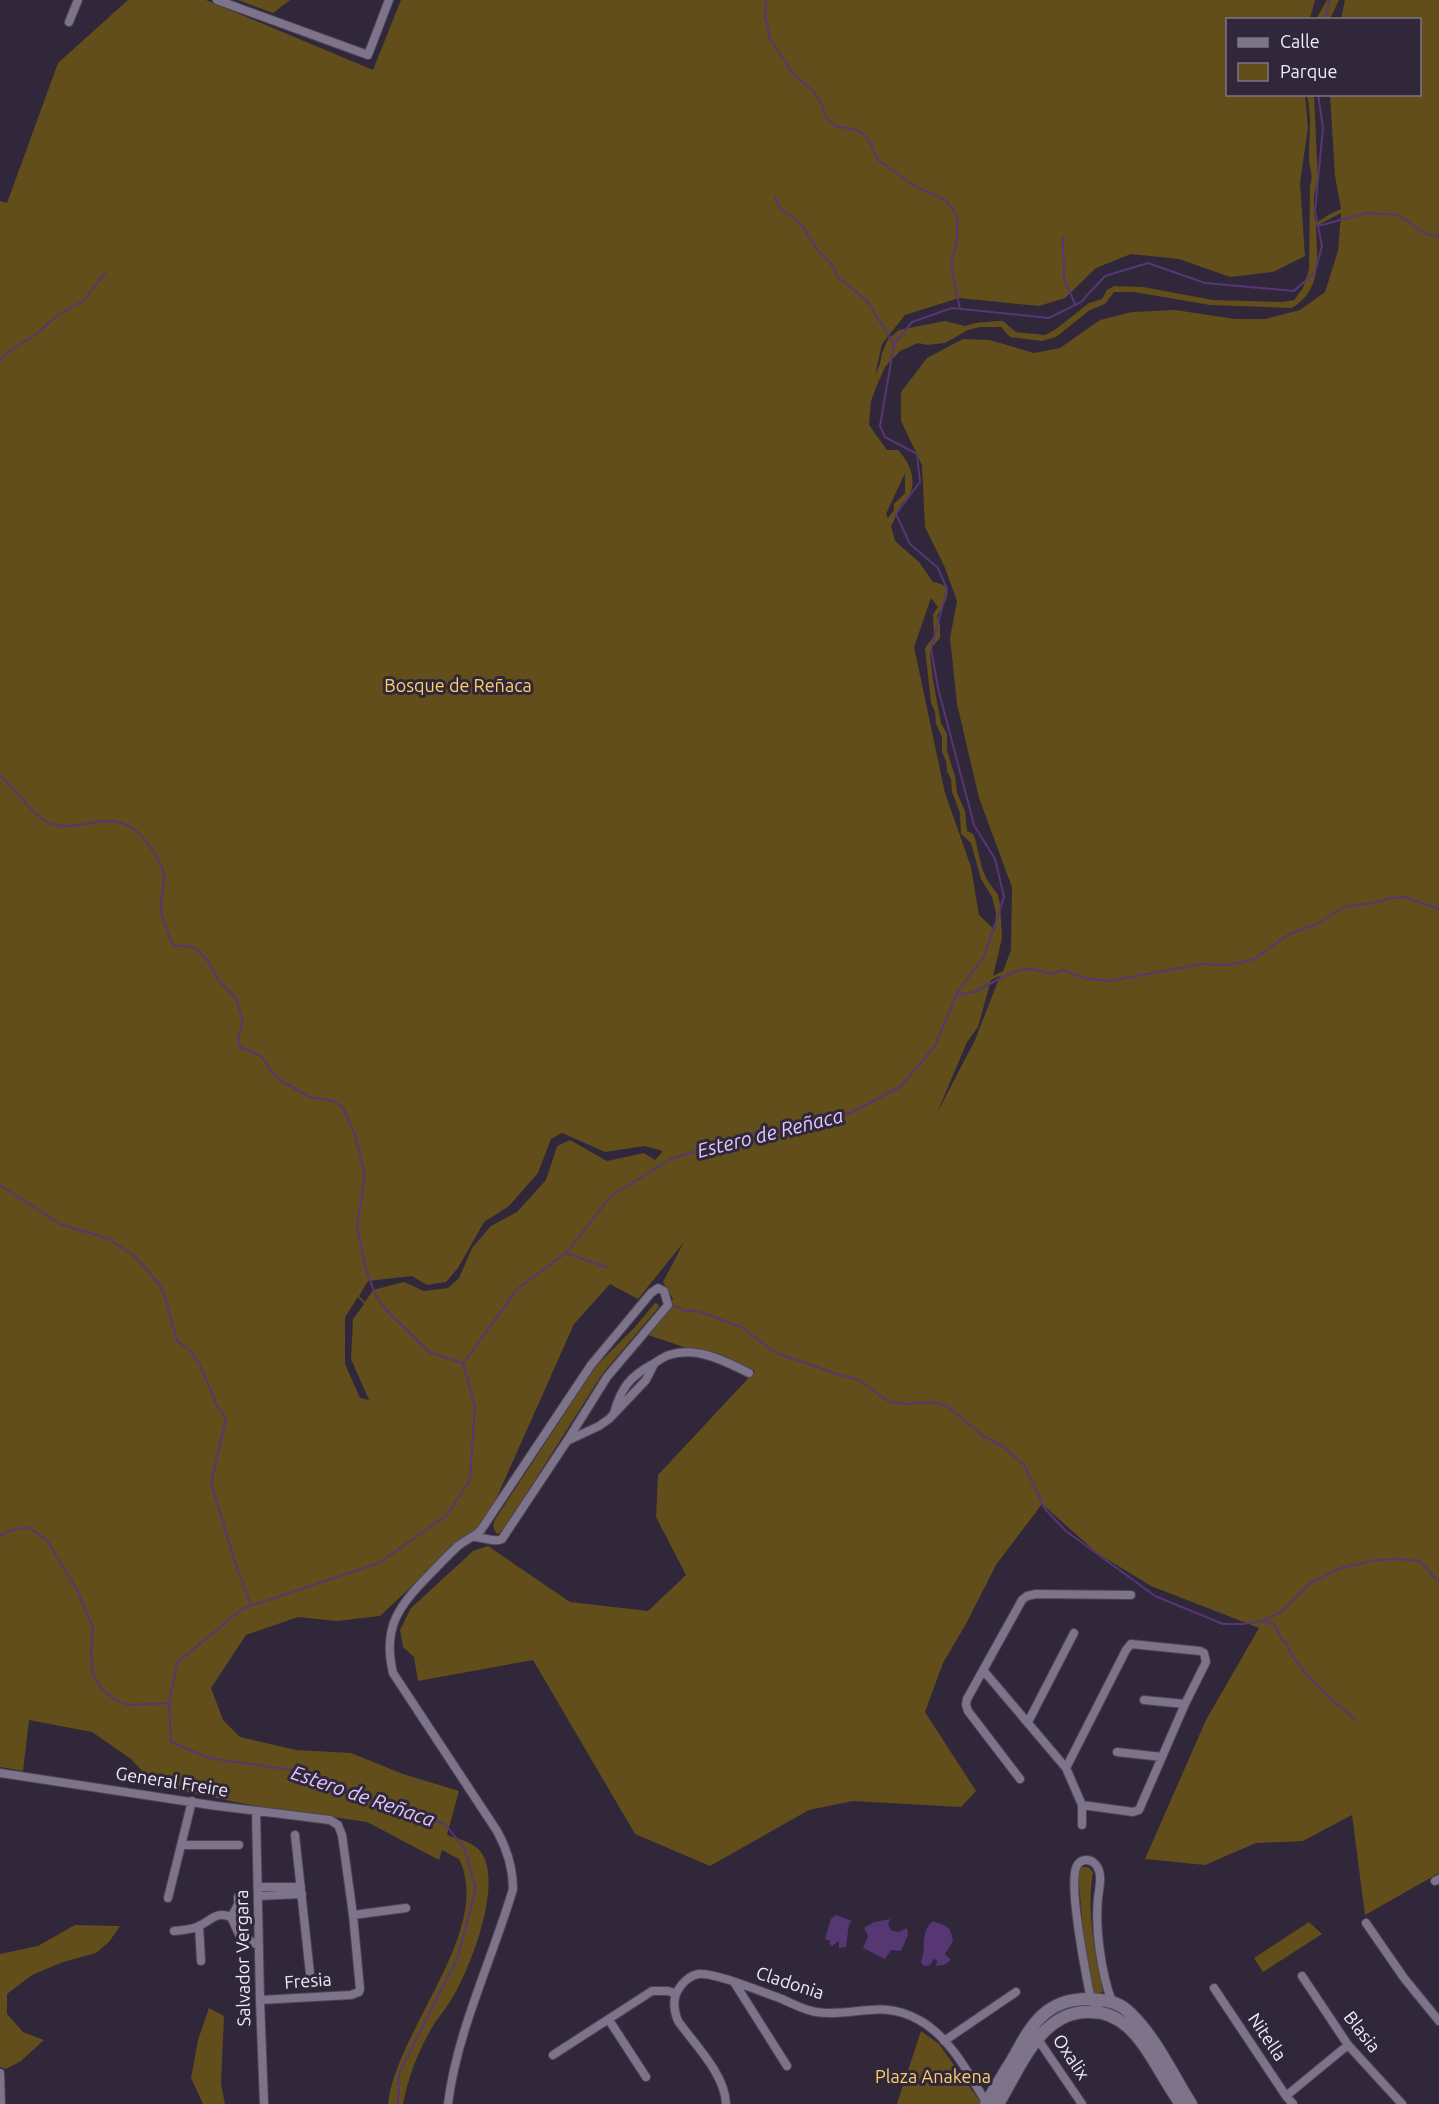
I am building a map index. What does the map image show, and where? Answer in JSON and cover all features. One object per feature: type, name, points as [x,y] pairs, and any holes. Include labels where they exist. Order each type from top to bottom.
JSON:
[{"type":"street","points":[[69,22],[78,0]]},
{"type":"street","points":[[218,0],[368,55],[389,0]]},
{"type":"street","points":[[448,2104],[451,2080],[461,2044],[513,1889],[512,1871],[507,1850],[497,1831],[393,1673],[390,1662],[391,1629],[395,1616],[406,1599],[460,1544],[474,1537],[488,1521],[591,1365],[651,1293],[658,1288],[664,1291],[668,1305],[607,1377],[502,1539],[495,1541],[485,1537],[474,1537]]},
{"type":"street","points":[[567,1441],[604,1423],[646,1380],[654,1364],[673,1354],[699,1353],[722,1360],[749,1373]]},
{"type":"street","points":[[584,1411],[587,1423],[592,1430]]},
{"type":"street","points":[[488,1521],[495,1541]]},
{"type":"street","points":[[1020,1779],[966,1708],[966,1702],[1022,1600],[1036,1594],[1131,1595]]},
{"type":"street","points":[[1028,1722],[1074,1633]]},
{"type":"street","points":[[1066,1768],[1131,1644],[1204,1653],[1206,1662],[1185,1704],[1139,1810],[1135,1812],[1082,1805]]},
{"type":"street","points":[[983,1670],[1066,1768],[1082,1805],[1082,1825]]},
{"type":"street","points":[[1144,1700],[1185,1704]]},
{"type":"street","points":[[1117,1752],[1162,1757]]},
{"type":"street","name":"General Freire","points":[[0,1773],[330,1821],[338,1825],[342,1835],[353,1915]]},
{"type":"street","points":[[168,1898],[192,1801]]},
{"type":"street","name":"Salvador Vergara","points":[[256,1812],[264,2104]]},
{"type":"street","points":[[295,1834],[311,1983]]},
{"type":"street","points":[[182,1845],[239,1845]]},
{"type":"street","points":[[1102,2013],[1091,2000],[1075,1894],[1078,1864],[1086,1860],[1092,1861],[1097,1866],[1100,1879],[1097,1914],[1105,1983],[1112,2002]]},
{"type":"street","points":[[258,1892],[301,1891]]},
{"type":"street","points":[[231,1917],[238,1897]]},
{"type":"street","points":[[353,1915],[406,1908]]},
{"type":"street","points":[[174,1931],[199,1926],[220,1914],[231,1917],[239,1934],[259,1946]]},
{"type":"street","name":"Fresia","points":[[260,2000],[351,1995],[359,1992],[361,1984],[353,1915]]},
{"type":"street","points":[[1366,1923],[1404,1978],[1439,2021]]},
{"type":"street","points":[[199,1926],[201,1961]]},
{"type":"street","points":[[1085,1969],[1093,1973],[1103,1970]]},
{"type":"street","name":"Cladonia","points":[[676,1994],[686,1981],[700,1974],[734,1982],[813,2011],[830,2013],[878,2008],[898,2011],[925,2023],[944,2041],[990,2104]]},
{"type":"street","name":"Blasia","points":[[1302,1976],[1348,2045],[1402,2104]]},
{"type":"street","points":[[734,1982],[787,2066]]},
{"type":"street","name":"Nitella","points":[[1214,1988],[1293,2104]]},
{"type":"street","points":[[553,2055],[652,1991],[668,1991],[676,1994],[674,2005],[676,2016],[720,2078],[726,2104]]},
{"type":"street","points":[[944,2041],[1016,1992]]},
{"type":"street","points":[[990,2104],[1034,2033],[1041,2016],[1059,2004],[1075,2000],[1091,2000],[1112,2002],[1129,2012],[1149,2036],[1191,2104]]},
{"type":"street","points":[[1034,2033],[1066,2015],[1084,2012],[1102,2013],[1116,2019],[1134,2033],[1181,2104]]},
{"type":"street","points":[[609,2019],[646,2077]]},
{"type":"street","name":"Oxalix","points":[[1034,2033],[1082,2104]]},
{"type":"street","points":[[1286,2096],[1348,2045]]},
{"type":"street","points":[[0,2073],[1,2104]]},
{"type":"green space","name":"Bosque de Reñaca","points":[[128,0],[206,0],[373,70],[401,0],[1315,0],[1310,18],[1226,18],[1226,96],[1305,96],[1308,127],[1300,183],[1305,256],[1273,272],[1230,277],[1179,259],[1131,254],[1096,268],[1065,298],[1039,306],[959,298],[905,315],[882,344],[875,375],[888,339],[899,330],[945,321],[965,326],[1003,321],[1016,332],[1045,335],[1089,303],[1102,299],[1107,290],[1114,286],[1143,287],[1213,300],[1283,302],[1294,300],[1303,288],[1309,269],[1312,178],[1309,158],[1310,126],[1307,96],[1314,96],[1318,181],[1314,195],[1316,223],[1341,209],[1335,176],[1330,96],[1421,96],[1421,18],[1341,18],[1345,0],[1439,0],[1439,1873],[1365,1915],[1352,1815],[1303,1841],[1256,1843],[1205,1865],[1145,1859],[1206,1720],[1259,1628],[1151,1586],[1097,1553],[1042,1504],[996,1565],[943,1663],[925,1712],[976,1791],[961,1807],[853,1801],[809,1810],[710,1866],[635,1834],[533,1660],[418,1681],[414,1657],[403,1647],[400,1630],[411,1608],[473,1551],[488,1546],[570,1602],[648,1611],[686,1575],[656,1517],[658,1475],[755,1371],[648,1335],[673,1299],[663,1282],[684,1242],[638,1299],[610,1284],[574,1324],[489,1515],[467,1542],[444,1556],[380,1616],[337,1621],[298,1617],[246,1635],[211,1688],[223,1720],[240,1737],[296,1750],[351,1753],[403,1774],[459,1791],[447,1835],[473,1845],[485,1859],[488,1897],[484,1919],[470,1962],[452,1998],[421,2049],[410,2076],[403,2104],[388,2104],[395,2075],[407,2044],[454,1948],[464,1917],[466,1887],[459,1859],[442,1850],[439,1860],[367,1822],[256,1806],[156,1786],[131,1759],[92,1732],[29,1720],[23,1771],[0,1767],[0,201],[7,203],[58,63]],"holes":[[[1341,213],[1338,251],[1325,292],[1300,310],[1265,319],[1235,319],[1175,310],[1132,312],[1100,320],[1060,348],[1034,353],[990,340],[963,339],[927,358],[901,392],[901,421],[922,465],[925,527],[945,568],[957,601],[950,638],[957,704],[979,798],[1012,887],[1011,950],[1003,971],[993,976],[1002,938],[1000,904],[998,895],[987,880],[982,868],[975,838],[967,831],[965,811],[957,793],[955,776],[947,751],[947,734],[941,723],[930,655],[932,647],[940,638],[937,616],[946,600],[947,591],[941,584],[933,582],[919,562],[895,541],[891,526],[901,505],[911,492],[912,479],[909,466],[902,455],[898,450],[887,450],[869,425],[871,401],[877,385],[885,367],[900,351],[918,343],[927,345],[945,343],[968,330],[980,327],[1001,327],[1010,337],[1042,341],[1056,337],[1090,310],[1105,304],[1114,292],[1134,292],[1210,305],[1292,308],[1309,292],[1316,272],[1316,226]],[[905,473],[905,493],[894,504],[894,510],[888,518],[886,514]],[[931,598],[938,607],[933,614],[934,636],[925,648],[931,703],[942,737],[942,752],[951,779],[952,792],[960,813],[961,834],[971,843],[981,879],[992,897],[996,913],[995,930],[979,915],[971,867],[945,793],[914,647]],[[1000,976],[975,1040],[937,1113],[967,1042],[978,1027],[991,980]],[[562,1133],[605,1152],[644,1146],[663,1151],[655,1160],[644,1153],[607,1161],[570,1140],[557,1146],[546,1180],[517,1212],[491,1226],[472,1248],[459,1278],[448,1288],[424,1291],[404,1282],[373,1290],[365,1302],[359,1296],[368,1281],[412,1276],[427,1285],[446,1282],[458,1268],[484,1222],[509,1206],[538,1173],[551,1139]],[[358,1297],[364,1304],[353,1319],[351,1359],[369,1400],[360,1398],[345,1364],[345,1317]]]},
{"type":"green space","points":[[238,0],[290,0],[273,13]]},
{"type":"green space","points":[[1327,0],[1339,0],[1330,18],[1317,18]]},
{"type":"green space","points":[[655,1303],[659,1307],[603,1373],[502,1532],[497,1534],[493,1526],[496,1518],[595,1367],[635,1327]]},
{"type":"green space","points":[[1082,1867],[1088,1867],[1093,1872],[1091,1917],[1103,1991],[1098,1995],[1094,1994],[1092,1988],[1083,1931],[1078,1872]]},
{"type":"green space","points":[[1309,1922],[1322,1934],[1263,1972],[1254,1958]]},
{"type":"green space","points":[[75,1925],[120,1926],[109,1942],[96,1953],[63,1962],[32,1975],[7,1994],[7,2014],[23,2032],[44,2040],[21,2061],[6,2069],[0,2067],[0,1954],[38,1946]]},
{"type":"green space","points":[[209,2008],[224,2016],[221,2084],[225,2104],[203,2104],[191,2078],[198,2040]]},
{"type":"green space","name":"Plaza Anakena","points":[[921,2031],[939,2044],[982,2104],[897,2104]]},
{"type":"shaded area","points":[[836,1915],[852,1921],[849,1924],[846,1947],[839,1948],[839,1941],[832,1946],[829,1943],[831,1941],[825,1939],[831,1919]]},
{"type":"shaded area","points":[[890,1919],[888,1925],[892,1931],[899,1932],[907,1928],[908,1935],[901,1951],[891,1950],[885,1959],[863,1948],[868,1936],[864,1928],[874,1922]]},
{"type":"shaded area","points":[[933,1921],[947,1927],[951,1932],[953,1941],[945,1954],[951,1960],[944,1965],[936,1966],[937,1960],[934,1959],[930,1965],[924,1966],[921,1962],[926,1930]]},
{"type":"waterway","points":[[766,0],[765,15],[770,39],[790,71],[813,91],[827,119],[836,126],[857,130],[868,138],[878,160],[915,186],[947,201],[957,216],[957,239],[951,267],[960,309]]},
{"type":"waterway","name":"Estero de Reñaca","points":[[1326,18],[1329,0]]},
{"type":"waterway","name":"Estero de Reñaca","points":[[398,2104],[399,2073],[457,1959],[476,1889],[464,1848],[445,1824],[374,1801],[307,1772],[209,1758],[171,1742],[169,1703],[177,1663],[242,1609],[379,1563],[447,1515],[470,1480],[475,1406],[463,1364],[517,1289],[566,1253],[611,1196],[671,1159],[758,1132],[801,1129],[850,1113],[900,1087],[935,1046],[958,991],[984,957],[1004,897],[995,859],[974,825],[938,688],[931,649],[947,589],[938,568],[910,544],[896,514],[920,482],[917,454],[885,437],[880,426],[894,344],[912,322],[952,308],[1049,318],[1081,302],[1105,276],[1148,263],[1205,283],[1294,291],[1315,272],[1322,246],[1315,211],[1323,128],[1318,96]]},
{"type":"waterway","points":[[775,197],[781,210],[804,228],[838,277],[867,301],[894,344]]},
{"type":"waterway","points":[[1318,226],[1366,213],[1398,215],[1426,234],[1439,237]]},
{"type":"waterway","points":[[1063,237],[1064,279],[1075,304]]},
{"type":"waterway","points":[[0,360],[58,315],[83,301],[105,273]]},
{"type":"waterway","points":[[0,775],[37,815],[49,823],[69,826],[115,821],[134,829],[148,844],[163,870],[161,910],[173,945],[194,947],[207,960],[219,981],[236,998],[243,1022],[238,1038],[240,1047],[261,1056],[281,1081],[310,1097],[334,1101],[344,1109],[356,1138],[365,1177],[357,1226],[365,1266],[375,1294],[386,1310],[429,1352],[462,1363]]},
{"type":"waterway","points":[[956,995],[974,992],[1020,970],[1032,969],[1052,974],[1063,970],[1084,978],[1110,981],[1201,964],[1238,963],[1254,959],[1289,934],[1317,924],[1344,907],[1390,898],[1405,897],[1439,909]]},
{"type":"waterway","points":[[0,1185],[60,1224],[109,1239],[133,1255],[159,1284],[164,1293],[177,1341],[191,1351],[201,1367],[217,1406],[226,1418],[211,1483],[251,1605]]},
{"type":"waterway","points":[[566,1253],[606,1267]]},
{"type":"waterway","points":[[675,1306],[686,1311],[709,1315],[743,1328],[774,1352],[859,1380],[889,1402],[907,1404],[931,1402],[947,1406],[983,1436],[1004,1447],[1024,1465],[1045,1509],[1066,1531],[1155,1596],[1223,1624],[1262,1621],[1281,1612],[1309,1584],[1341,1568],[1375,1560],[1420,1561],[1439,1580]]},
{"type":"waterway","points":[[0,1536],[8,1531],[28,1527],[47,1540],[77,1590],[93,1628],[91,1653],[93,1675],[102,1689],[114,1699],[128,1705],[169,1703]]},
{"type":"waterway","points":[[1262,1621],[1274,1624],[1282,1640],[1286,1642],[1290,1652],[1306,1673],[1356,1720]]}]
